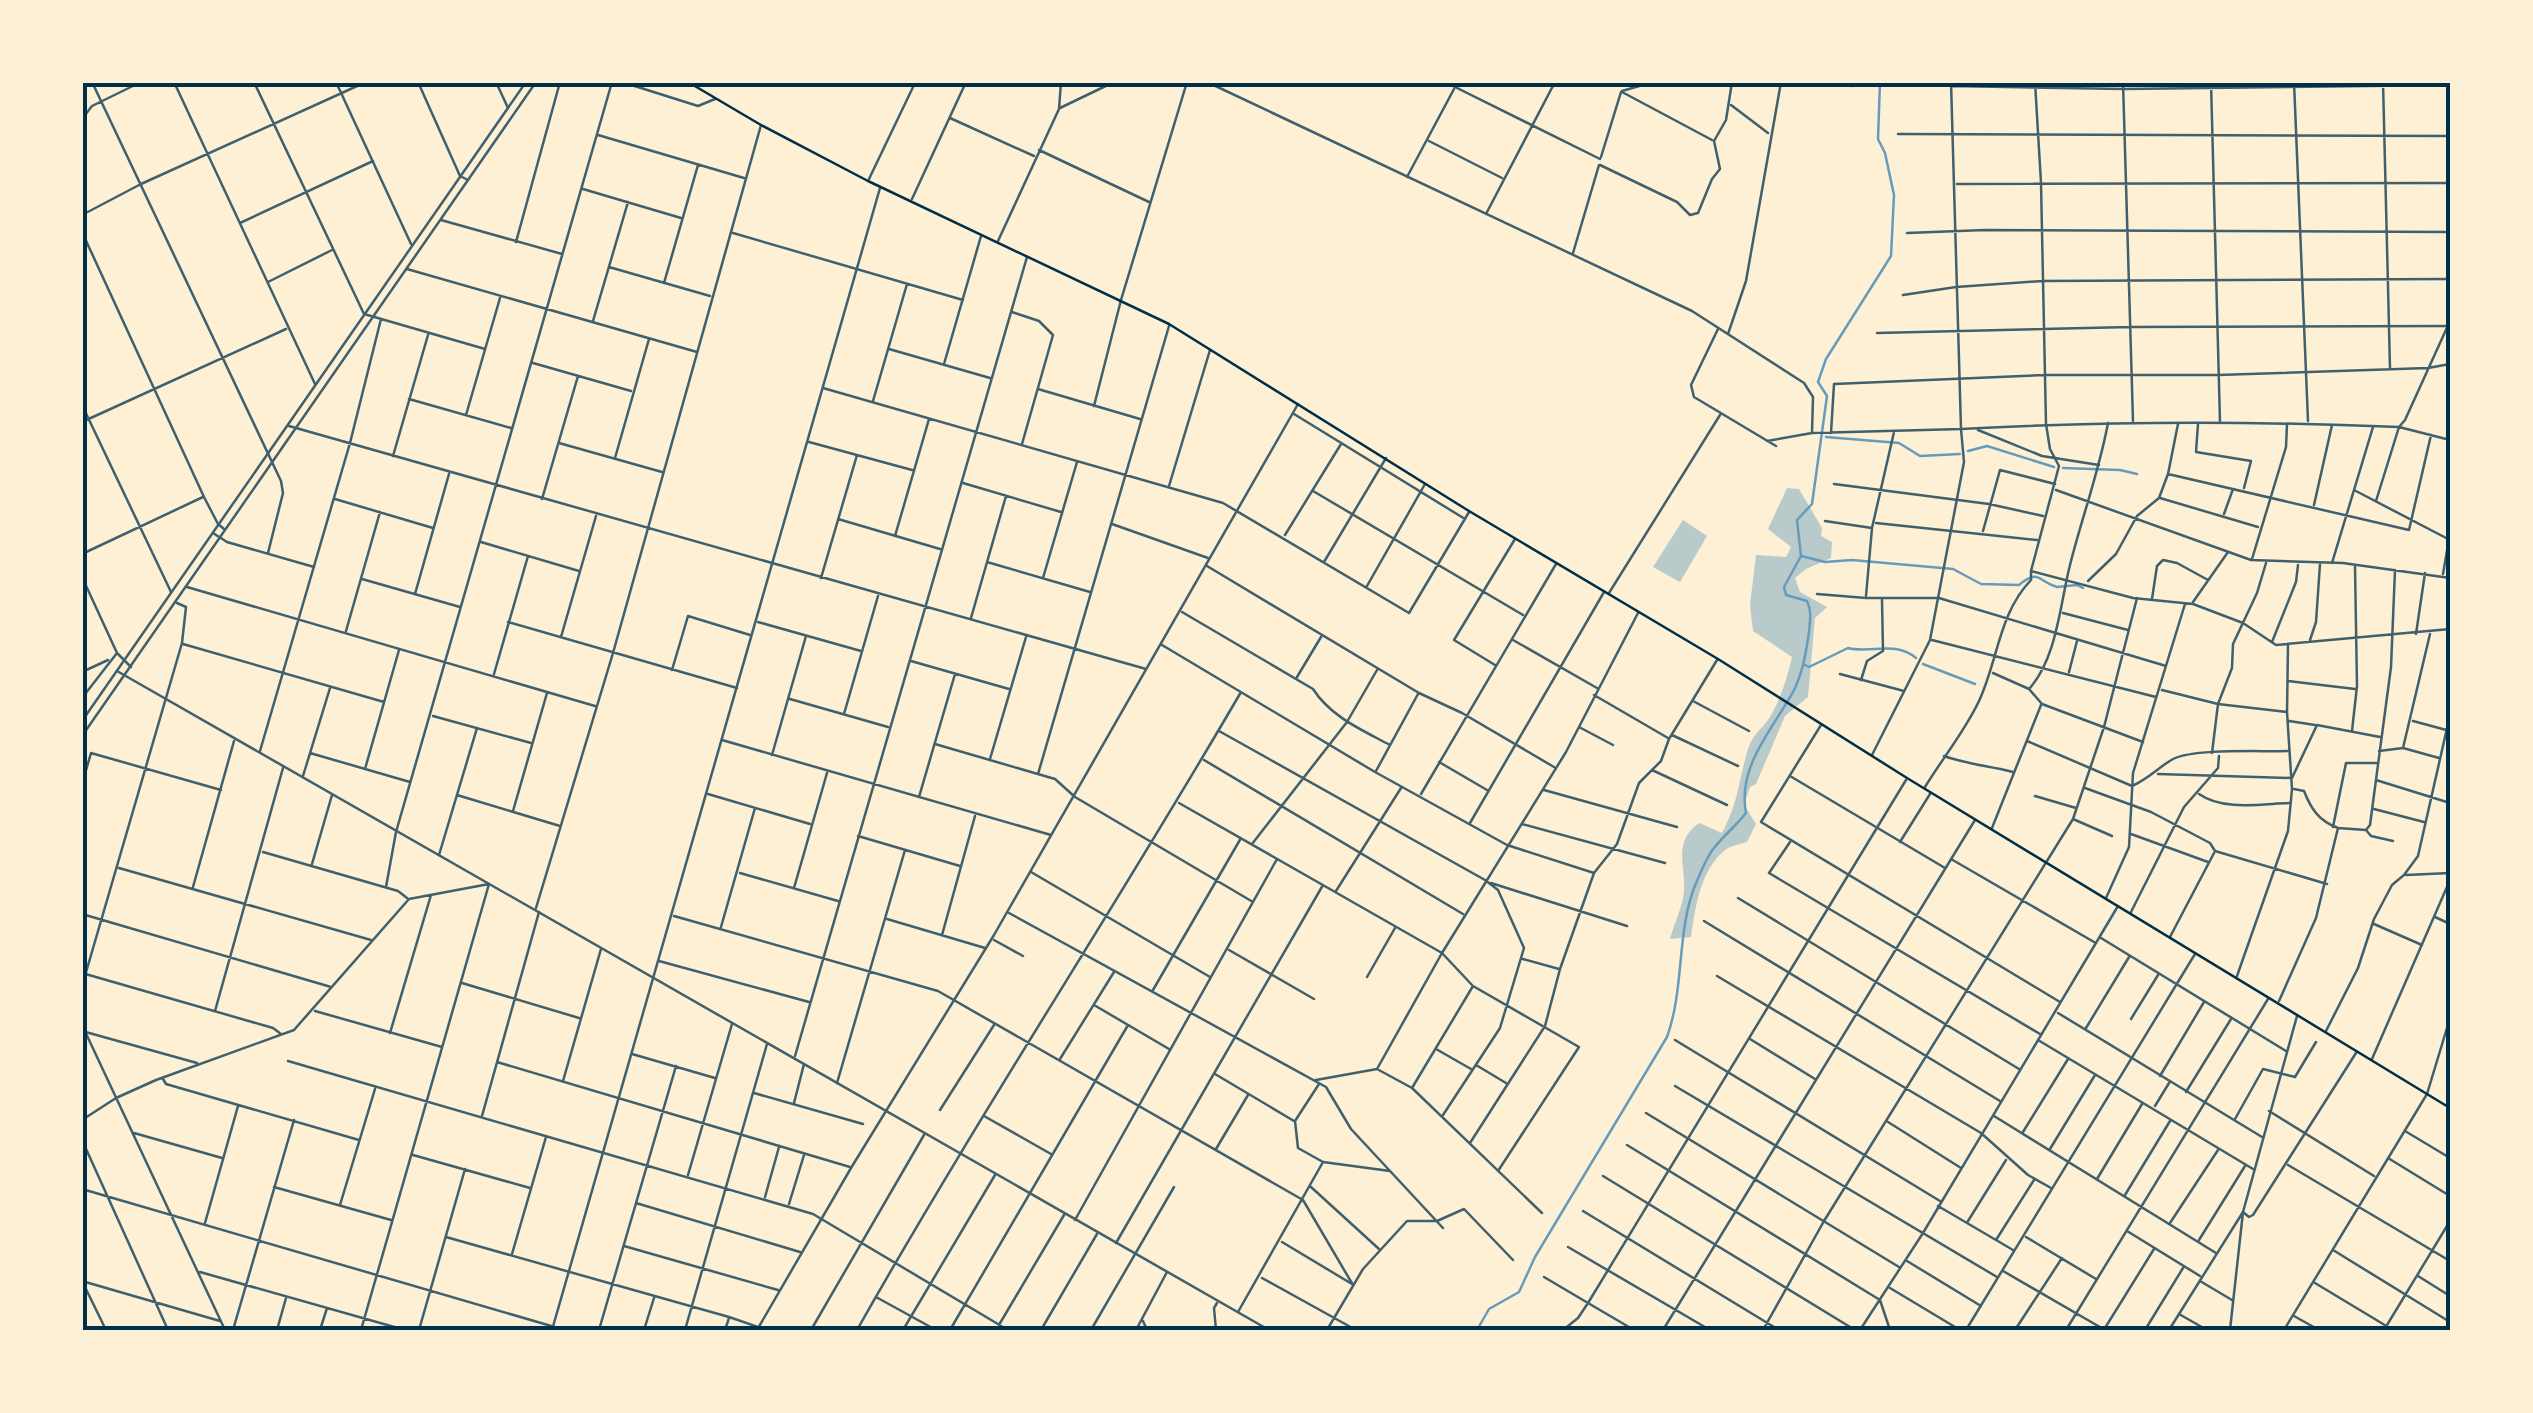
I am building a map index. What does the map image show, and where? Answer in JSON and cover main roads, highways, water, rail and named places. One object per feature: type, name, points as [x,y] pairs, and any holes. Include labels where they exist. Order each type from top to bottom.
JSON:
[{"type":"main road","points":[[688,82],[761,126],[868,181],[1169,324],[2450,1108]]},
{"type":"waterway","points":[[1477,1330],[1489,1309],[1519,1292],[1535,1257],[1667,1037],[1696,883],[1711,851],[1746,813],[1751,765],[1799,677],[1810,609],[1807,601],[1786,595],[1784,587],[1801,556],[1797,520],[1812,504],[1827,396],[1818,382],[1826,359],[1891,256],[1894,195],[1878,139],[1880,82]]},
{"type":"waterway","points":[[82,101],[85,97]]},
{"type":"waterway","points":[[1826,437],[1899,443],[1920,456],[1960,454]]},
{"type":"waterway","points":[[1968,451],[1987,446],[2054,467]]},
{"type":"waterway","points":[[2063,468],[2137,474]]},
{"type":"waterway","points":[[1801,556],[1825,562],[1852,560],[1953,569],[1981,584],[2019,585],[2035,577],[2057,587],[2083,588]]},
{"type":"waterway","points":[[1803,664],[1809,667],[1848,648],[1900,650],[1916,658]]},
{"type":"waterway","points":[[1923,664],[1975,684]]}]
